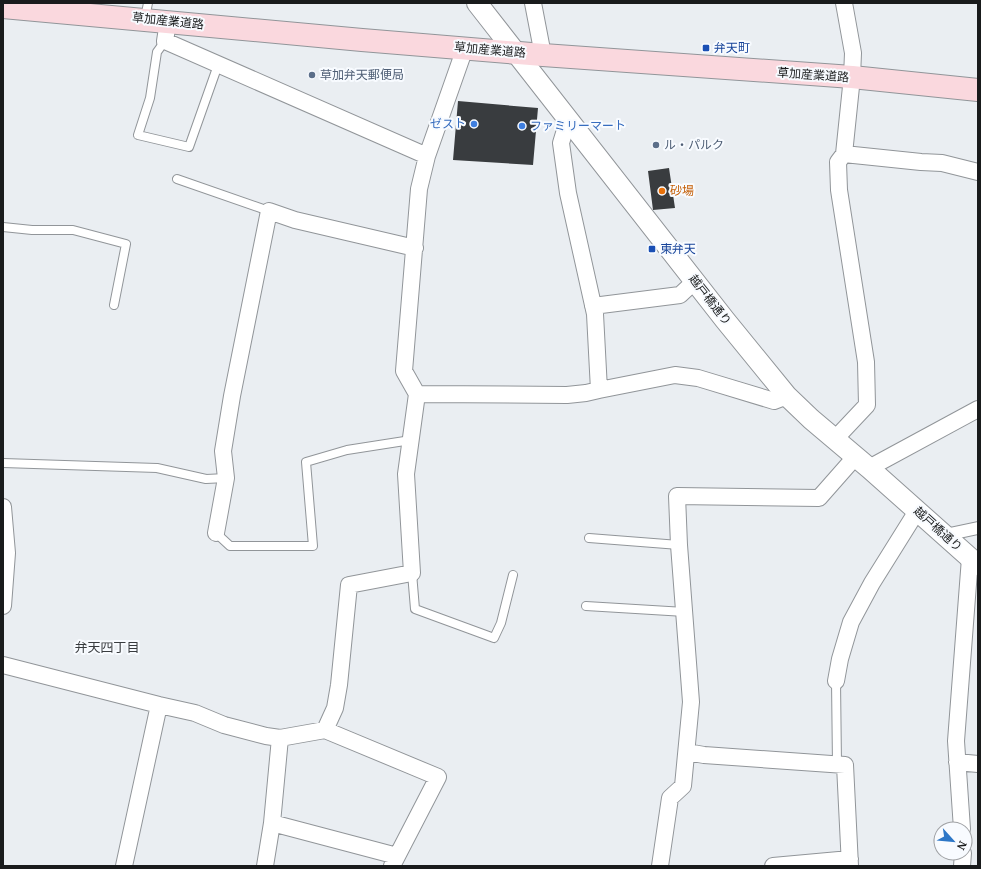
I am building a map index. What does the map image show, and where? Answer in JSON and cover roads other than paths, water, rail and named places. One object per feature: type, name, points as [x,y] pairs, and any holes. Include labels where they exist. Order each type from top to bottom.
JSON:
[{"type":"main road","name":"草加産業道路","points":[[3,7],[147,11],[166,31],[465,48],[852,77],[978,90]]},
{"type":"street","name":"越戸橋通り","points":[[477,3],[695,281],[788,396],[917,511],[975,560]]},
{"type":"street","points":[[533,3],[543,55]]},
{"type":"street","points":[[835,439],[867,405],[866,362],[839,190],[838,162],[844,154],[853,53],[844,3]]},
{"type":"street","points":[[166,31],[218,64],[427,156]]},
{"type":"street","points":[[325,730],[335,708],[339,685],[349,585],[412,573],[406,474],[417,394],[404,371],[419,189],[427,156],[465,48]]},
{"type":"street","points":[[568,120],[561,143],[567,186],[595,314],[599,390]]},
{"type":"street","points":[[844,154],[906,161],[942,163],[978,172]]},
{"type":"street","points":[[216,533],[226,478],[223,451],[224,443],[269,211],[296,220],[415,248]]},
{"type":"street","points":[[593,306],[680,295],[695,281]]},
{"type":"street","points":[[417,394],[567,396],[586,394],[675,375],[698,378],[774,401],[788,396]]},
{"type":"street","points":[[660,866],[670,798],[684,786],[691,702],[679,545],[677,496],[818,498],[863,462],[978,409]]},
{"type":"street","points":[[3,507],[7,553],[3,606]]},
{"type":"street","points":[[836,681],[840,659],[851,622],[872,583],[917,511]]},
{"type":"street","points":[[945,535],[978,528]]},
{"type":"street","points":[[961,821],[956,741],[975,560]]},
{"type":"street","points":[[3,665],[159,706],[195,713],[224,725],[266,736],[280,738],[325,730],[438,777],[395,861],[272,823]]},
{"type":"street","points":[[124,866],[159,706]]},
{"type":"street","points":[[265,866],[272,823],[280,738]]},
{"type":"street","points":[[687,752],[704,755],[845,765],[850,862],[773,866]]},
{"type":"street","points":[[957,762],[978,764]]},
{"type":"lane","points":[[166,31],[157,52],[150,98],[138,135],[189,147],[218,64]]},
{"type":"lane","points":[[177,179],[269,211]]},
{"type":"lane","points":[[3,227],[32,230],[73,230],[126,244],[114,305]]},
{"type":"lane","points":[[216,533],[230,546],[314,546],[306,462],[347,450],[411,440]]},
{"type":"lane","points":[[3,464],[157,468],[206,479],[226,478]]},
{"type":"lane","points":[[589,538],[679,545]]},
{"type":"lane","points":[[412,573],[415,609],[494,638],[501,623],[513,575]]},
{"type":"lane","points":[[586,606],[685,612]]},
{"type":"lane","points":[[836,681],[837,764]]},
{"type":"place","name":"弁天町","points":[[706,48]]},
{"type":"place","name":"草加弁天郵便局","points":[[312,75]]},
{"type":"place","name":"ゼスト","points":[[474,124]]},
{"type":"place","name":"ファミリーマート","points":[[522,126]]},
{"type":"place","name":"ル・パルク","points":[[656,145]]},
{"type":"place","name":"砂場","points":[[662,191]]},
{"type":"place","name":"東弁天","points":[[652,249]]},
{"type":"district","name":"弁天四丁目","points":[[107,647]]}]
